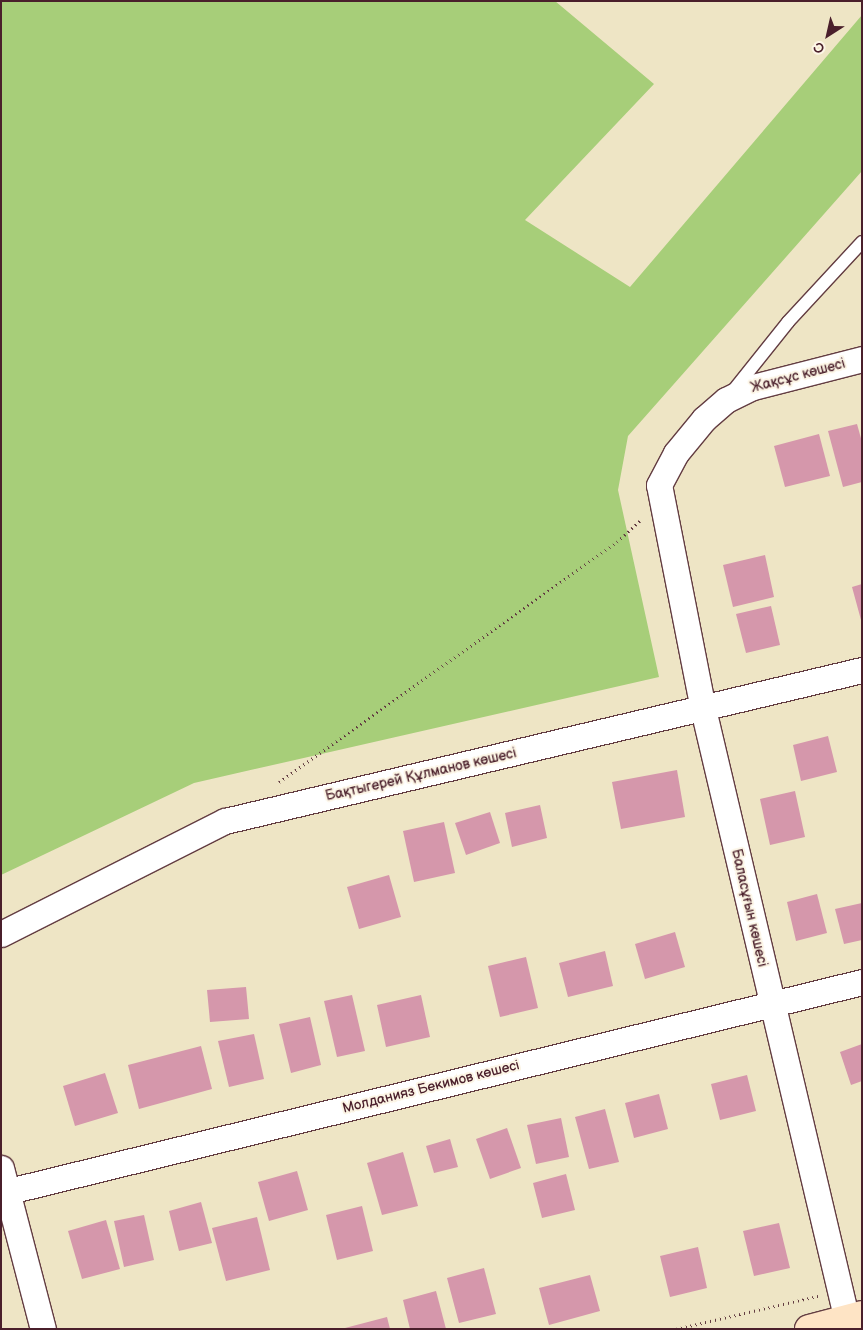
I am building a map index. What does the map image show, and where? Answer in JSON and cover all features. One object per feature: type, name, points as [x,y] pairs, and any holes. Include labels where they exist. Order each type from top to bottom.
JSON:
[{"type":"street","name":"Жақсұс көшесі","points":[[659,485],[676,453],[704,419],[726,400],[753,387],[862,359]]},
{"type":"street","name":"Баласұғын көшесі","points":[[659,485],[703,709],[771,1004],[840,1291],[853,1321]]},
{"type":"street","name":"Бақтыгерей Құлманов көшесі","points":[[1,934],[225,821],[862,670]]},
{"type":"street","name":"Молданияз Бекимов көшесі","points":[[3,1185],[862,982]]},
{"type":"street","points":[[3,1185],[43,1329]]},
{"type":"street","points":[[809,1329],[853,1321]]},
{"type":"lane","points":[[726,400],[788,322],[862,242]]},
{"type":"path","points":[[277,784],[617,542],[646,514],[659,485]]},
{"type":"path","points":[[676,1329],[840,1291]]},
{"type":"green space","points":[[1,1],[555,1],[654,84],[525,220],[630,287],[862,15],[862,171],[628,436],[618,490],[659,677],[194,783],[1,875]]},
{"type":"building","points":[[857,424],[862,442],[862,482],[843,487],[828,431]]},
{"type":"building","points":[[819,434],[830,476],[785,487],[774,446]]},
{"type":"building","points":[[765,555],[774,597],[733,607],[723,565]]},
{"type":"building","points":[[862,584],[862,620],[861,620],[852,587]]},
{"type":"building","points":[[771,606],[780,645],[746,653],[736,614]]},
{"type":"building","points":[[828,736],[837,772],[801,781],[793,745]]},
{"type":"building","points":[[677,770],[685,817],[621,829],[612,782]]},
{"type":"building","points":[[795,791],[805,837],[770,845],[760,799]]},
{"type":"building","points":[[540,805],[547,838],[512,847],[505,813]]},
{"type":"building","points":[[490,812],[500,843],[466,855],[455,823]]},
{"type":"building","points":[[444,822],[455,873],[414,882],[403,831]]},
{"type":"building","points":[[389,875],[401,917],[359,929],[347,887]]},
{"type":"building","points":[[817,894],[827,933],[796,941],[787,902]]},
{"type":"building","points":[[862,903],[862,940],[844,944],[835,909]]},
{"type":"building","points":[[675,932],[685,967],[645,979],[635,944]]},
{"type":"building","points":[[605,951],[613,986],[568,997],[559,963]]},
{"type":"building","points":[[526,957],[538,1008],[500,1017],[488,966]]},
{"type":"building","points":[[246,987],[249,1019],[210,1022],[207,990]]},
{"type":"building","points":[[352,995],[365,1051],[337,1057],[324,1001]]},
{"type":"building","points":[[421,995],[430,1037],[386,1047],[377,1005]]},
{"type":"building","points":[[310,1017],[321,1065],[291,1073],[279,1024]]},
{"type":"building","points":[[254,1034],[264,1079],[229,1087],[218,1041]]},
{"type":"building","points":[[862,1044],[862,1081],[851,1085],[840,1052]]},
{"type":"building","points":[[201,1046],[212,1089],[139,1109],[128,1065]]},
{"type":"building","points":[[105,1073],[118,1113],[75,1126],[63,1086]]},
{"type":"building","points":[[747,1075],[756,1111],[720,1120],[711,1084]]},
{"type":"building","points":[[659,1094],[668,1129],[634,1138],[625,1103]]},
{"type":"building","points":[[605,1109],[619,1162],[589,1169],[575,1117]]},
{"type":"building","points":[[561,1118],[569,1157],[536,1164],[527,1125]]},
{"type":"building","points":[[507,1128],[521,1168],[490,1179],[476,1139]]},
{"type":"building","points":[[450,1139],[458,1167],[434,1173],[426,1146]]},
{"type":"building","points":[[403,1152],[418,1206],[382,1215],[367,1163]]},
{"type":"building","points":[[297,1171],[308,1210],[269,1221],[258,1182]]},
{"type":"building","points":[[566,1174],[575,1210],[542,1218],[533,1183]]},
{"type":"building","points":[[201,1202],[212,1243],[179,1251],[169,1211]]},
{"type":"building","points":[[362,1206],[373,1251],[337,1260],[326,1215]]},
{"type":"building","points":[[144,1215],[154,1260],[124,1267],[114,1221]]},
{"type":"building","points":[[257,1217],[270,1270],[226,1281],[212,1228]]},
{"type":"building","points":[[106,1220],[120,1269],[82,1279],[68,1231]]},
{"type":"building","points":[[779,1223],[790,1268],[754,1276],[743,1231]]},
{"type":"building","points":[[698,1247],[707,1288],[670,1297],[660,1256]]},
{"type":"building","points":[[484,1268],[496,1314],[459,1323],[447,1278]]},
{"type":"building","points":[[590,1275],[600,1311],[549,1325],[539,1288]]},
{"type":"building","points":[[436,1291],[446,1329],[410,1329],[403,1300]]},
{"type":"building","points":[[387,1317],[390,1329],[345,1329],[345,1328]]}]
